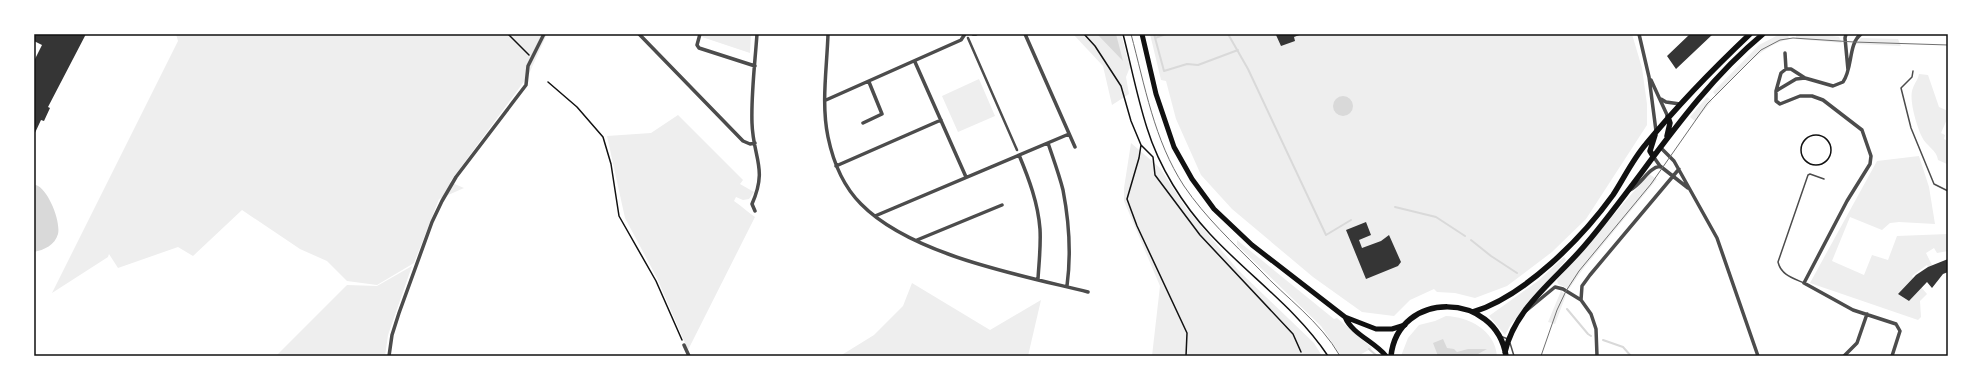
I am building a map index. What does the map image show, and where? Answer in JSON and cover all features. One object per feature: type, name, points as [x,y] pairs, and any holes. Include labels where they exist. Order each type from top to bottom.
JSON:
[{"type":"main road","points":[[1142,34],[1156,94],[1168,131],[1183,164],[1204,196],[1218,213],[1244,238],[1345,317],[1376,329],[1392,329],[1405,326]]},
{"type":"main road","points":[[1473,312],[1491,306],[1523,285],[1575,241],[1596,217],[1644,146],[1656,131],[1699,84],[1750,34]]},
{"type":"main road","points":[[1505,354],[1508,340],[1514,326],[1525,312],[1586,245],[1628,191],[1666,138],[1712,82],[1763,34]]},
{"type":"main road","points":[[1666,138],[1670,123],[1668,117]]},
{"type":"main road","points":[[1653,156],[1650,151],[1656,131]]},
{"type":"main road","points":[[1391,356],[1394,342],[1405,326],[1417,315],[1439,307],[1462,308],[1473,312],[1488,322],[1499,335],[1505,354]]},
{"type":"main road","points":[[1345,317],[1348,324],[1378,347],[1386,356]]},
{"type":"street","points":[[389,356],[392,335],[432,222],[442,201],[456,177],[526,85],[528,66],[544,34]]},
{"type":"street","points":[[700,34],[697,42],[699,48],[755,66]]},
{"type":"street","points":[[755,211],[752,204],[759,189],[760,169],[752,123],[757,34]]},
{"type":"street","points":[[828,34],[826,100],[827,136],[836,166],[854,195],[875,216],[917,240],[958,258],[1088,292]]},
{"type":"street","points":[[826,100],[915,62],[961,40],[965,34]]},
{"type":"street","points":[[1025,34],[1075,146]]},
{"type":"street","points":[[1639,34],[1649,77],[1656,131]]},
{"type":"street","points":[[1840,34],[1845,35],[1848,71]]},
{"type":"street","points":[[1862,34],[1854,42],[1846,78],[1839,85],[1833,86],[1805,78],[1797,75],[1791,69],[1786,69],[1781,73],[1776,91],[1776,101],[1780,104],[1800,96],[1812,96],[1823,100],[1862,130],[1871,156],[1870,164],[1847,201],[1804,283],[1853,310],[1893,322],[1899,327],[1900,331],[1892,356]]},
{"type":"street","points":[[641,35],[743,140],[750,144],[755,143]]},
{"type":"street","points":[[968,38],[1017,150]]},
{"type":"street","points":[[1785,53],[1786,69]]},
{"type":"street","points":[[915,62],[966,177]]},
{"type":"street","points":[[1649,77],[1668,117]]},
{"type":"street","points":[[1776,91],[1796,79],[1805,78]]},
{"type":"street","points":[[863,123],[882,114],[869,82]]},
{"type":"street","points":[[1660,98],[1666,102],[1680,104]]},
{"type":"street","points":[[836,166],[941,120]]},
{"type":"street","points":[[875,216],[1069,134]]},
{"type":"street","points":[[1048,143],[1062,190],[1067,220],[1068,250],[1066,286]]},
{"type":"street","points":[[1660,147],[1670,156],[1679,169],[1723,252],[1758,356]]},
{"type":"street","points":[[1019,155],[1032,188],[1038,215],[1040,229],[1038,279]]},
{"type":"street","points":[[1653,156],[1660,166],[1691,190]]},
{"type":"street","points":[[1628,191],[1638,186],[1650,171],[1660,166]]},
{"type":"street","points":[[1581,300],[1582,286],[1590,275],[1679,169]]},
{"type":"street","points":[[917,240],[1002,205]]},
{"type":"street","points":[[1525,312],[1555,287],[1563,289],[1581,300],[1591,314],[1596,329],[1597,356]]},
{"type":"street","points":[[1844,356],[1857,343],[1867,314]]},
{"type":"street","points":[[684,345],[689,356]]},
{"type":"lane","points":[[1913,71],[1912,77],[1901,88],[1912,128],[1934,184],[1948,191]]},
{"type":"lane","points":[[1804,283],[1785,274],[1778,262],[1808,175],[1810,174],[1824,179]]},
{"type":"lane","points":[[1499,335],[1508,340],[1514,356]]},
{"type":"path","points":[[508,34],[532,57]]},
{"type":"path","points":[[1084,34],[1095,46],[1121,86],[1131,121],[1141,145],[1153,157],[1155,175],[1200,235],[1293,334],[1301,352]]},
{"type":"path","points":[[1123,34],[1147,129],[1167,174],[1186,204],[1210,234],[1302,322],[1328,356]]},
{"type":"path","points":[[548,82],[577,107],[603,136],[611,164],[619,216],[656,281],[684,345]]},
{"type":"path","points":[[1819,135],[1824,137],[1831,147],[1829,157],[1826,162],[1816,165],[1806,162],[1801,154],[1802,143],[1810,136],[1819,135]]},
{"type":"path","points":[[1141,145],[1128,199],[1137,226],[1187,333],[1186,356]]},
{"type":"shaded area","points":[[176,34],[547,34],[528,76],[450,182],[464,188],[439,199],[414,263],[377,285],[347,281],[327,261],[300,249],[242,210],[193,256],[178,247],[118,268],[109,254],[108,257],[52,293],[178,41]]},
{"type":"shaded area","points":[[703,34],[751,34],[750,53],[702,37]]},
{"type":"shaded area","points":[[1073,34],[1121,34],[1130,67],[1126,77],[1129,94],[1112,105],[1103,66]]},
{"type":"shaded area","points":[[1097,34],[1116,34],[1123,61]]},
{"type":"shaded area","points":[[1150,34],[1632,34],[1642,68],[1647,104],[1647,125],[1586,219],[1552,252],[1507,286],[1475,298],[1455,293],[1437,292],[1434,289],[1410,300],[1394,316],[1362,312],[1313,277],[1232,209],[1201,175],[1176,119],[1166,81],[1161,80]]},
{"type":"shaded area","points":[[1780,34],[1788,34],[1789,39],[1768,48],[1749,62],[1716,96],[1713,92],[1759,45]]},
{"type":"shaded area","points":[[1796,34],[1819,34],[1839,37],[1842,43],[1796,39]]},
{"type":"shaded area","points":[[1861,38],[1898,39],[1901,46],[1856,44]]},
{"type":"shaded area","points":[[1919,74],[1928,75],[1939,107],[1948,111],[1948,117],[1941,133],[1945,135],[1944,139],[1948,141],[1947,164],[1938,160],[1936,153],[1924,140],[1916,120],[1912,105],[1912,93]]},
{"type":"shaded area","points":[[979,79],[995,116],[958,132],[942,96]]},
{"type":"shaded area","points":[[1343,96],[1350,99],[1353,106],[1350,113],[1343,116],[1336,113],[1333,106],[1336,99]]},
{"type":"shaded area","points":[[1707,97],[1712,101],[1695,121],[1690,117]]},
{"type":"shaded area","points":[[678,115],[743,180],[740,184],[754,192],[749,199],[743,200],[736,197],[734,201],[755,217],[688,350],[657,278],[625,218],[607,136],[651,133]]},
{"type":"shaded area","points":[[1131,143],[1160,168],[1186,208],[1238,270],[1314,343],[1322,356],[1152,356],[1160,286],[1124,201],[1124,188]]},
{"type":"shaded area","points":[[1919,156],[1929,187],[1935,224],[1890,223],[1882,230],[1850,217],[1832,261],[1864,275],[1872,255],[1888,260],[1897,236],[1948,234],[1948,251],[1937,253],[1934,248],[1926,253],[1932,265],[1928,267],[1927,265],[1912,276],[1913,278],[1898,294],[1909,301],[1921,287],[1927,294],[1920,301],[1921,317],[1918,320],[1810,283],[1877,161]]},
{"type":"shaded area","points":[[1649,174],[1657,179],[1583,269],[1569,289],[1558,284],[1557,280]]},
{"type":"shaded area","points":[[36,185],[41,188],[53,206],[58,221],[58,234],[57,238],[52,244],[42,250],[34,252],[34,186]]},
{"type":"shaded area","points":[[1237,240],[1334,319],[1337,318],[1372,348],[1358,356],[1341,356],[1321,326],[1237,245]]},
{"type":"shaded area","points":[[1564,257],[1566,260],[1511,324],[1505,335],[1489,316],[1538,281]]},
{"type":"shaded area","points":[[412,266],[388,335],[385,356],[276,356],[347,285],[377,286]]},
{"type":"shaded area","points":[[912,283],[990,330],[1041,300],[1028,356],[840,356],[874,335],[903,306]]},
{"type":"shaded area","points":[[1561,291],[1566,295],[1555,324],[1548,322]]},
{"type":"shaded area","points":[[1446,316],[1472,322],[1486,332],[1495,347],[1497,356],[1401,356],[1408,338],[1419,325],[1435,321]]},
{"type":"shaded area","points":[[1443,339],[1447,348],[1454,349],[1457,352],[1468,349],[1487,349],[1478,354],[1438,356],[1433,343]]},
{"type":"building","points":[[34,34],[86,34],[48,107],[50,108],[44,121],[41,120],[34,135],[34,61],[42,45],[34,41]]},
{"type":"building","points":[[1302,34],[1294,37],[1295,41],[1281,46],[1276,35]]},
{"type":"building","points":[[1690,34],[1713,34],[1676,69],[1667,56]]},
{"type":"building","points":[[1366,222],[1371,235],[1359,240],[1362,248],[1381,241],[1389,235],[1401,262],[1398,266],[1366,279],[1346,230]]},
{"type":"building","points":[[1948,259],[1948,272],[1943,274],[1932,288],[1927,282],[1909,301],[1898,294],[1916,275],[1928,267]]},
{"type":"waterway","points":[[1154,34],[1164,71],[1187,64],[1198,65],[1238,50]]},
{"type":"waterway","points":[[1155,38],[1166,34]]},
{"type":"waterway","points":[[1228,34],[1248,69],[1326,235],[1351,220]]},
{"type":"waterway","points":[[1395,207],[1436,217],[1465,236]]},
{"type":"waterway","points":[[1471,240],[1491,256],[1517,273]]},
{"type":"waterway","points":[[1567,309],[1591,336]]},
{"type":"waterway","points":[[1603,340],[1623,347],[1631,356]]},
{"type":"waterway","points":[[1369,349],[1377,356]]},
{"type":"tram line","points":[[1131,34],[1146,93],[1158,131],[1165,150],[1184,186],[1220,229],[1269,280],[1313,321],[1332,343],[1340,356]]},
{"type":"tram line","points":[[1541,356],[1557,310],[1566,291],[1579,271],[1651,184],[1707,104],[1761,50],[1780,40],[1793,38],[1854,42],[1948,45]]}]
